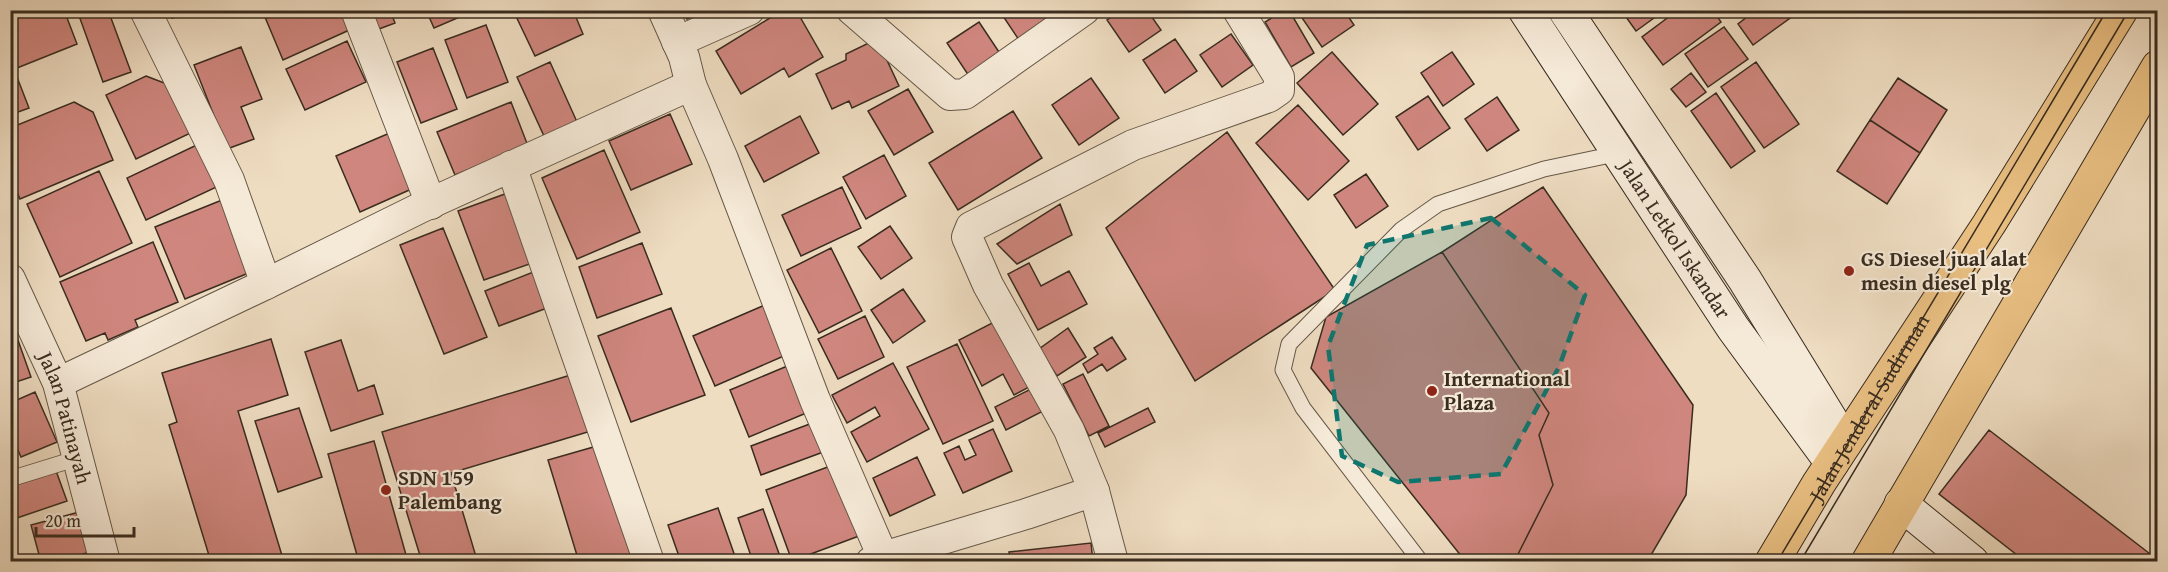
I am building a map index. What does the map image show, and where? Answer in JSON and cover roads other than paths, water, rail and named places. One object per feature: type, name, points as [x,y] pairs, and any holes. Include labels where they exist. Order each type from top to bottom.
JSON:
[{"type":"highway","name":"Jalan Jenderal Sudirman","points":[[1772,561],[1839,453],[1989,224],[2121,10]]},
{"type":"highway","points":[[1869,561],[2157,67]]},
{"type":"main road","name":"Jalan Letkol Iskandar","points":[[1525,10],[1733,328],[1781,367]]},
{"type":"main road","name":"Jalan Letkol Iskandar","points":[[1565,10],[1745,280],[1781,367],[1839,453]]},
{"type":"main road","points":[[1901,504],[1964,559]]},
{"type":"street","points":[[145,10],[230,180],[266,284]]},
{"type":"street","points":[[356,10],[431,204]]},
{"type":"street","points":[[663,10],[684,57],[691,85],[723,159],[877,559],[1094,491]]},
{"type":"street","points":[[677,42],[749,10]]},
{"type":"street","points":[[852,10],[950,95],[964,94],[1084,10]]},
{"type":"street","points":[[1113,561],[1094,491],[1069,430],[988,285],[967,237],[971,227],[1133,145],[1269,97],[1279,90],[1279,77],[1238,10]]},
{"type":"street","points":[[58,383],[422,207],[691,85]]},
{"type":"street","points":[[511,166],[649,561]]},
{"type":"street","name":"Jalan Patinayah","points":[[10,279],[58,383],[105,561]]},
{"type":"lane","points":[[1421,561],[1303,408],[1283,370],[1289,344],[1401,230],[1438,204],[1544,169],[1620,153]]},
{"type":"lane","points":[[10,479],[78,458]]},
{"type":"tram line","points":[[1777,562],[2107,10]]},
{"type":"tram line","points":[[1800,562],[2129,10]]},
{"type":"place","name":"GS Diesel jual alat mesin diesel plg","points":[[1849,271]]},
{"type":"place","name":"International Plaza","points":[[1432,391]]},
{"type":"place","name":"SDN 159 Palembang","points":[[386,490]]}]
